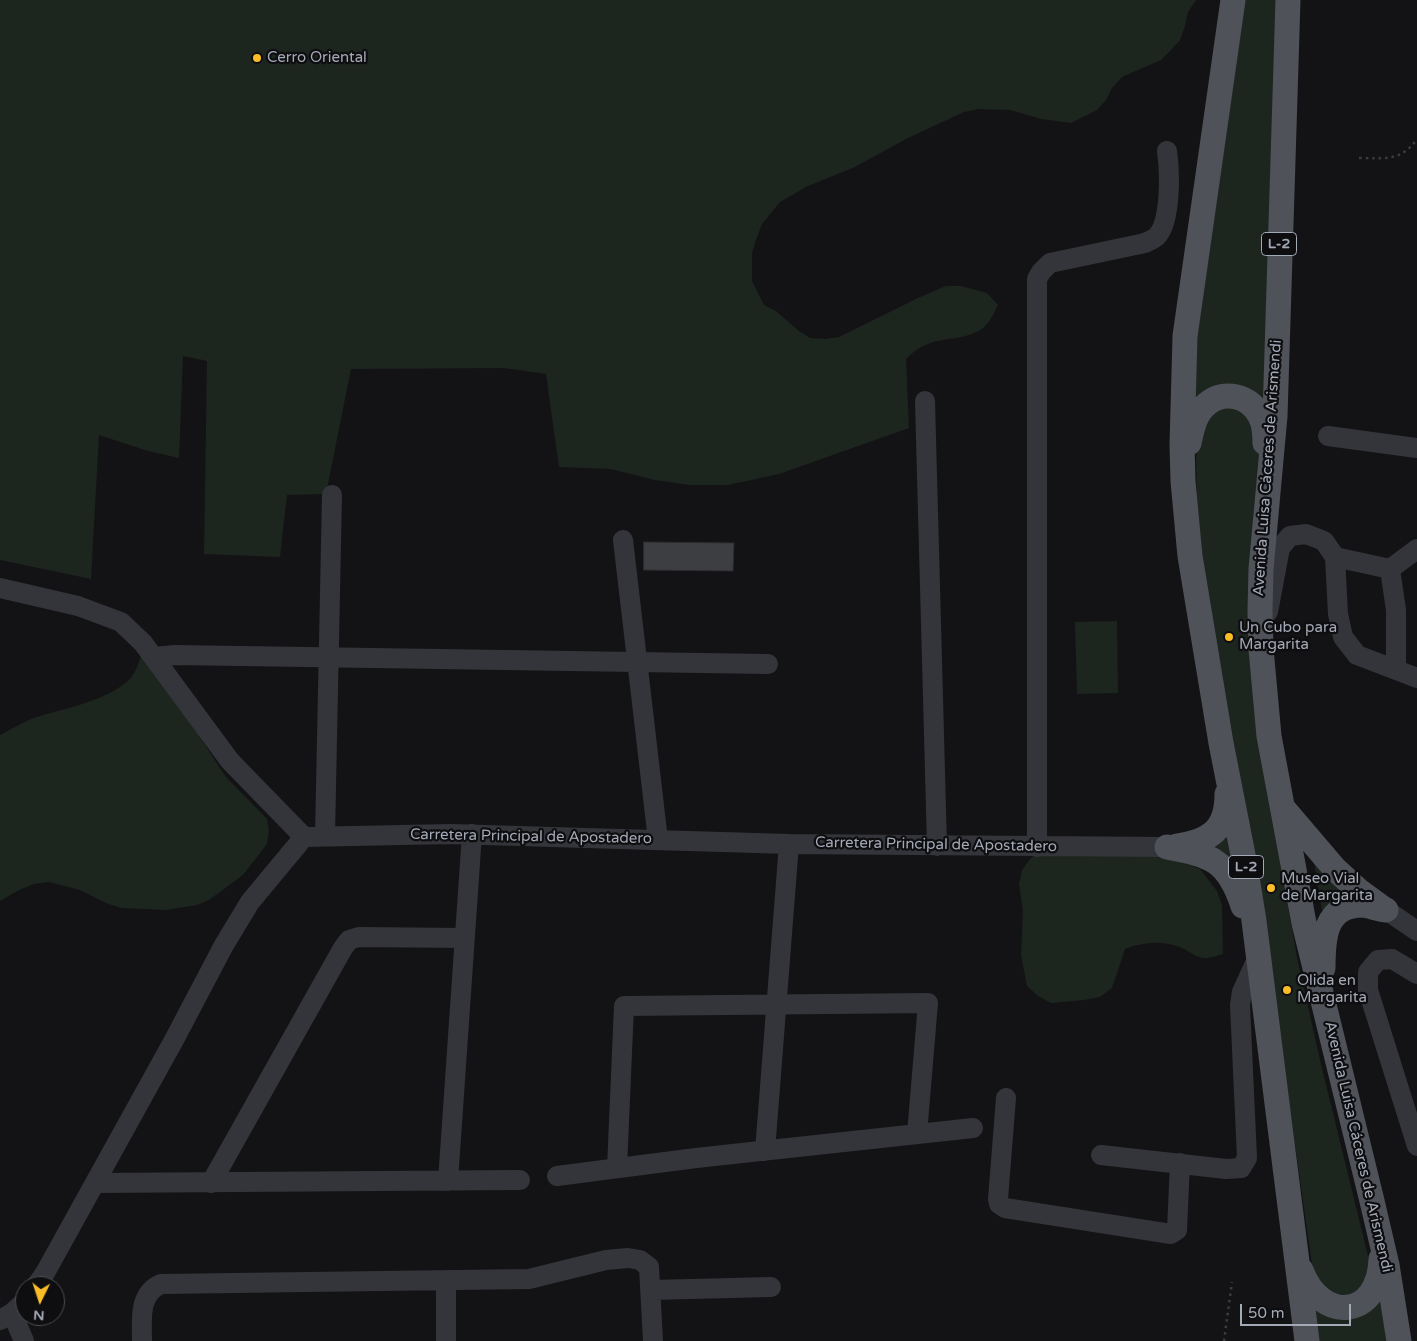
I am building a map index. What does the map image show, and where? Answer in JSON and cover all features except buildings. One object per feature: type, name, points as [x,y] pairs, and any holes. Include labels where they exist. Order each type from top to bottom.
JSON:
[{"type":"main road","name":"L-2","points":[[1233,0],[1186,336],[1182,445],[1183,481],[1191,566],[1245,865],[1307,1341]]},
{"type":"main road","name":"Avenida Luisa Cáceres de Arismendi","points":[[1288,0],[1274,416],[1261,569],[1261,649],[1269,736],[1304,923],[1381,1242],[1399,1341]]},
{"type":"main road","points":[[1183,481],[1192,428],[1198,415],[1206,404],[1217,398],[1229,395],[1241,398],[1253,405],[1261,417],[1265,437],[1268,488]]},
{"type":"main road","points":[[1167,847],[1193,843],[1210,837],[1220,826],[1227,802],[1228,774]]},
{"type":"main road","points":[[1282,807],[1335,869],[1358,890],[1386,910]]},
{"type":"main road","points":[[1167,847],[1198,852],[1223,867],[1241,899],[1257,952]]},
{"type":"main road","points":[[1324,1008],[1323,951],[1326,928],[1334,916],[1349,907],[1364,905],[1386,910]]},
{"type":"main road","points":[[1295,1255],[1309,1288],[1320,1300],[1331,1306],[1354,1306],[1366,1299],[1375,1289],[1379,1277],[1381,1242]]},
{"type":"street","points":[[1037,846],[1037,279],[1050,263],[1145,244],[1157,236],[1163,226],[1168,200],[1170,166],[1168,151]]},
{"type":"street","points":[[925,401],[937,846]]},
{"type":"street","points":[[1328,436],[1417,448]]},
{"type":"street","points":[[325,836],[332,495]]},
{"type":"street","points":[[1261,649],[1280,548],[1290,536],[1306,534],[1324,541],[1335,557],[1338,614],[1344,637],[1357,655],[1417,678]]},
{"type":"street","points":[[623,540],[658,840]]},
{"type":"street","points":[[1335,557],[1390,569],[1417,549]]},
{"type":"street","points":[[1390,569],[1396,610],[1396,669]]},
{"type":"street","points":[[0,588],[78,606],[121,622],[143,642],[230,761],[304,836],[250,902],[43,1276]]},
{"type":"street","points":[[154,657],[175,655],[768,664]]},
{"type":"street","points":[[448,1181],[472,834]]},
{"type":"street","name":"Carretera Principal de Apostadero","points":[[304,836],[472,834],[789,844],[1167,847]]},
{"type":"street","points":[[765,1151],[789,844]]},
{"type":"street","points":[[1386,910],[1417,915]]},
{"type":"street","points":[[1386,910],[1417,931]]},
{"type":"street","points":[[211,1182],[349,940],[359,937],[465,938]]},
{"type":"street","points":[[1101,1155],[1226,1169],[1241,1168],[1247,1158],[1240,1005],[1242,992],[1257,952]]},
{"type":"street","points":[[1417,974],[1392,959],[1378,960],[1368,972],[1368,990],[1417,1146]]},
{"type":"street","points":[[617,1168],[624,1006],[928,1003],[917,1134]]},
{"type":"street","points":[[1006,1098],[998,1199],[999,1204],[1005,1208],[1171,1234],[1177,1230],[1180,1163]]},
{"type":"street","points":[[558,1176],[973,1128]]},
{"type":"street","points":[[95,1183],[520,1180]]},
{"type":"street","points":[[142,1341],[143,1305],[154,1287],[161,1284],[529,1279],[606,1260],[628,1258],[640,1260],[649,1268],[653,1341]]},
{"type":"street","points":[[446,1280],[446,1341]]},
{"type":"street","points":[[651,1290],[771,1287]]},
{"type":"street","points":[[12,1311],[24,1341]]},
{"type":"path","points":[[1359,158],[1395,158],[1412,146],[1417,139]]},
{"type":"path","points":[[1224,1341],[1232,1282]]},
{"type":"shaded area","points":[[0,0],[1196,0],[1188,12],[1180,40],[1161,60],[1122,77],[1097,110],[1071,123],[1041,119],[1010,110],[979,109],[964,112],[908,138],[855,167],[808,186],[780,202],[762,224],[752,253],[752,281],[764,305],[776,311],[810,338],[825,339],[839,337],[946,286],[961,286],[987,293],[998,305],[988,323],[977,332],[928,344],[916,350],[906,359],[909,428],[779,474],[728,485],[689,485],[655,480],[611,469],[559,467],[546,374],[504,368],[351,369],[326,494],[287,495],[280,557],[204,554],[207,361],[183,356],[179,458],[148,451],[99,435],[91,579],[0,560]]},
{"type":"shaded area","points":[[1241,0],[1280,0],[1268,402],[1192,404],[1193,348]]},
{"type":"shaded area","name":"Museo Vial de Margarita","points":[[1215,406],[1251,411],[1259,453],[1253,519],[1275,832],[1297,957],[1369,1260],[1369,1275],[1354,1297],[1333,1298],[1313,1271],[1282,1054],[1205,586],[1197,497],[1196,461],[1198,436]]},
{"type":"shaded area","points":[[1117,621],[1118,693],[1077,694],[1075,622]]},
{"type":"shaded area","points":[[141,656],[173,695],[225,776],[267,819],[269,831],[267,844],[243,875],[209,900],[197,905],[166,910],[121,908],[80,890],[49,882],[34,884],[21,889],[0,901],[0,735],[31,719],[95,700],[119,688],[131,678]]},
{"type":"shaded area","points":[[1227,833],[1233,860],[1202,846]]},
{"type":"shaded area","points":[[1040,850],[1164,856],[1188,863],[1200,869],[1217,891],[1222,905],[1223,954],[1211,958],[1203,958],[1175,945],[1153,943],[1139,945],[1125,949],[1112,988],[1100,997],[1051,1003],[1038,996],[1027,986],[1021,955],[1023,911],[1019,884],[1022,870]]},
{"type":"shaded area","points":[[1313,856],[1353,891],[1323,916]]},
{"type":"shaded area","points":[[1380,1294],[1391,1341],[1313,1341],[1308,1306]]},
{"type":"place","name":"Cerro Oriental","points":[[257,58]]},
{"type":"place","name":"Un Cubo para Margarita","points":[[1229,637]]},
{"type":"place","name":"Museo Vial de Margarita","points":[[1271,888]]},
{"type":"place","name":"Olida en Margarita","points":[[1287,990]]}]
